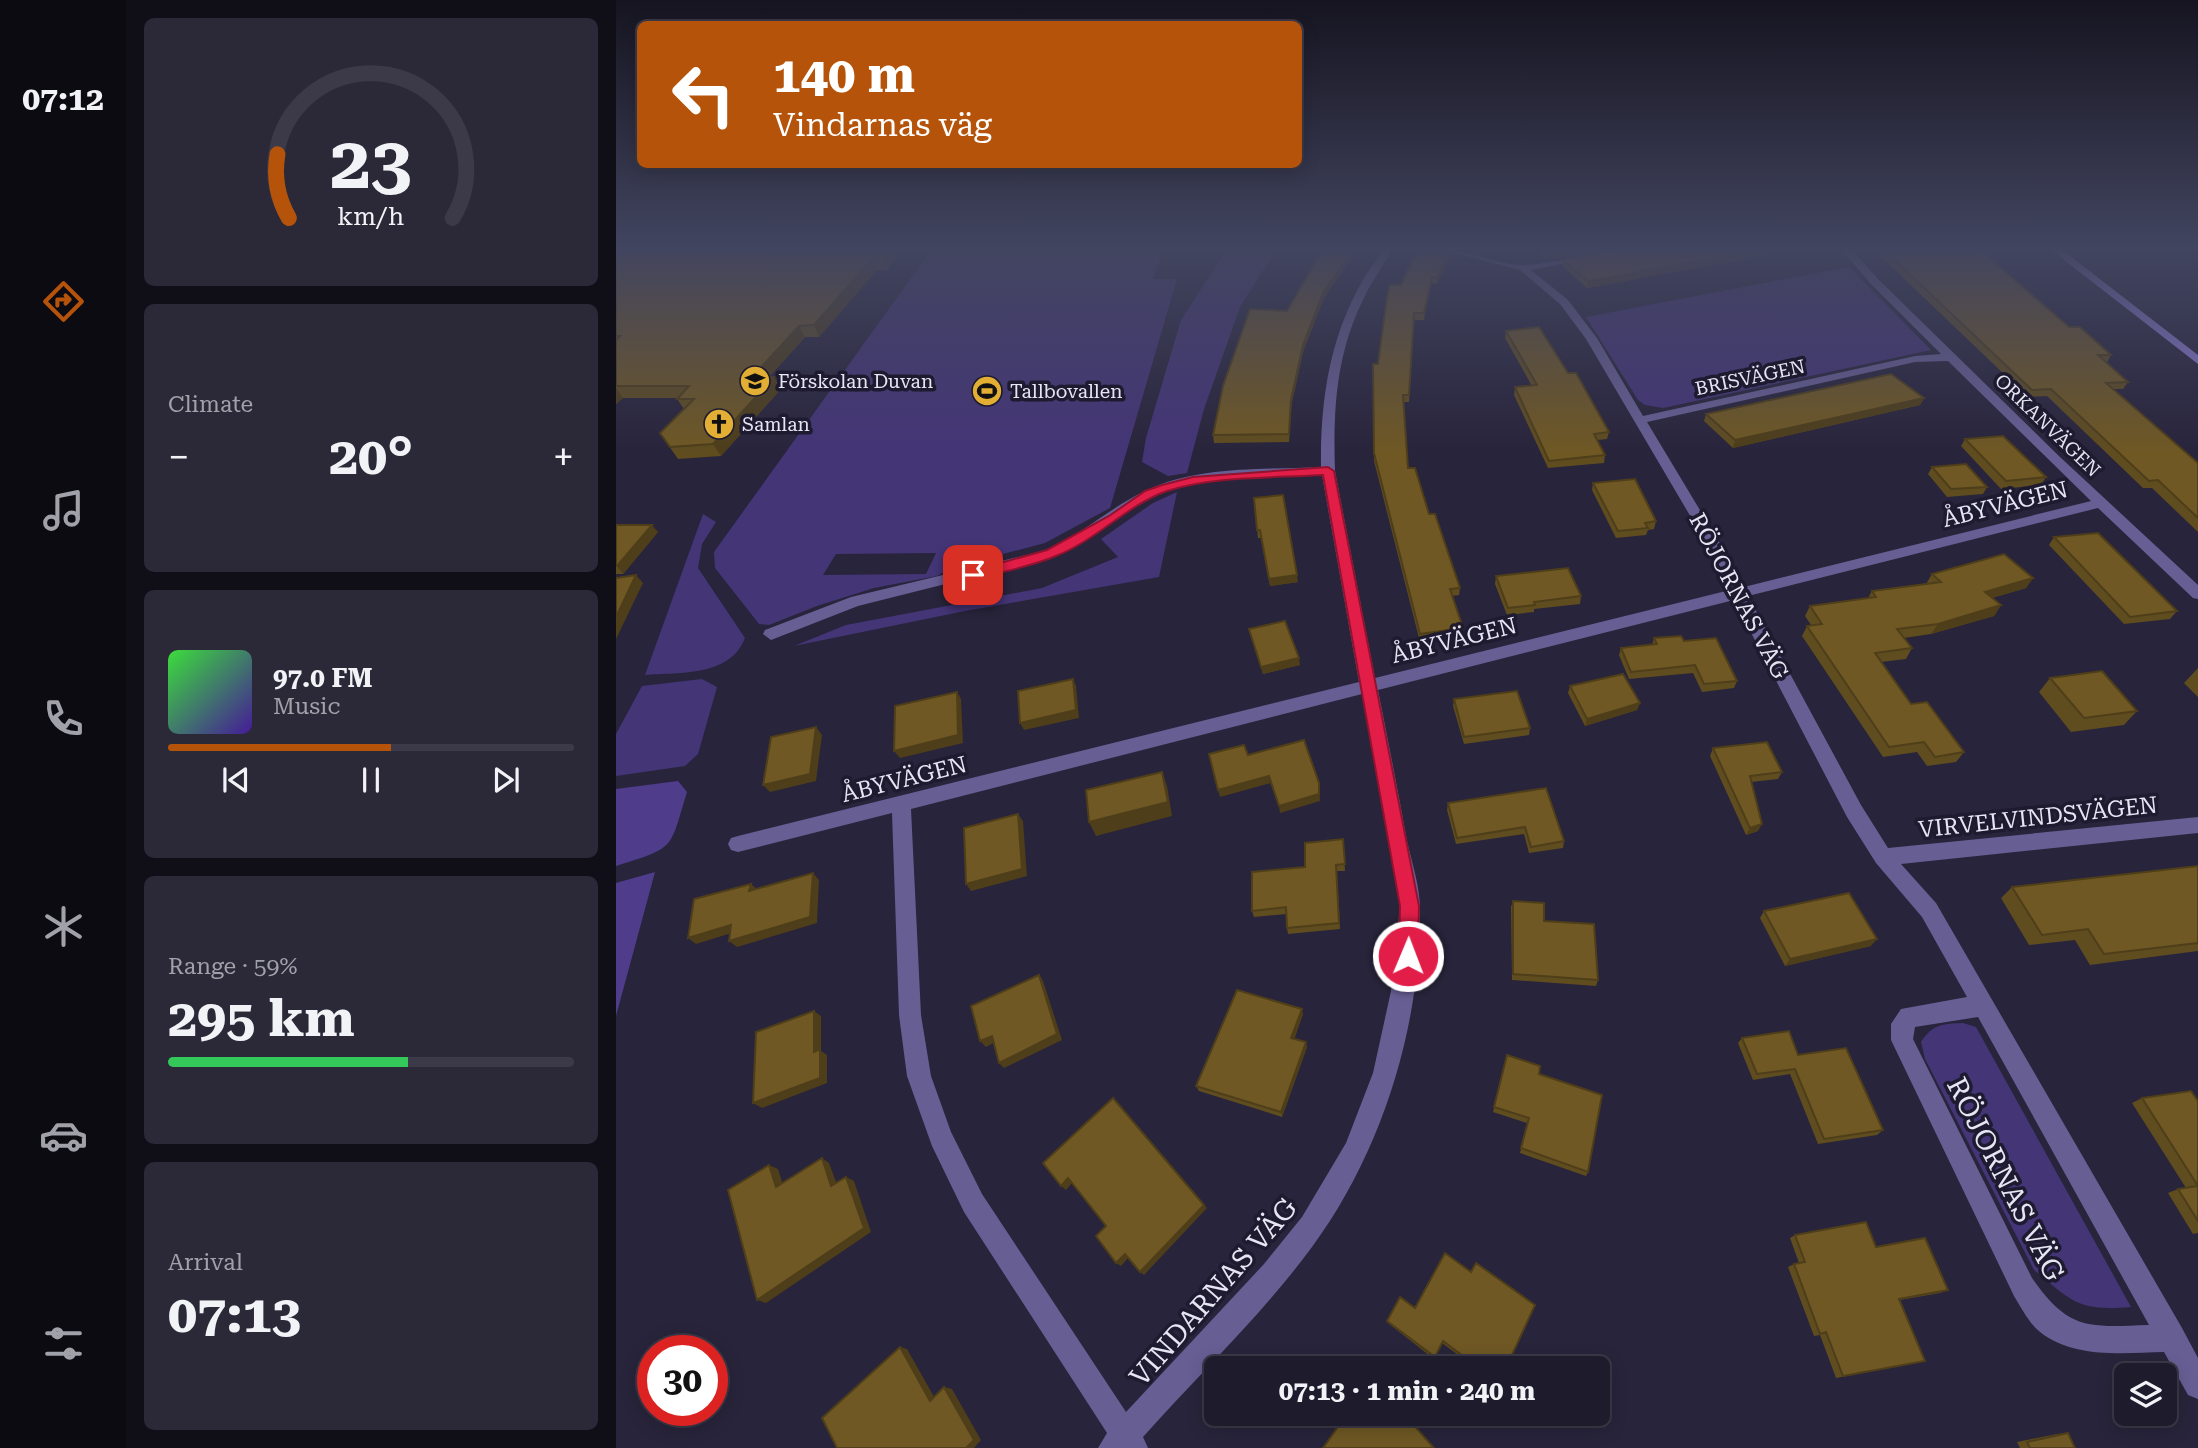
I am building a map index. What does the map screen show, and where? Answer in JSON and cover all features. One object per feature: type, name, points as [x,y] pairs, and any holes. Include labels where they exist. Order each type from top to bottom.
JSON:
[{"type":"main road","points":[[2141,317],[2198,361]]},
{"type":"street","name":"VINDARNAS VÄG","points":[[1123,1444],[1272,1275],[1311,1226],[1343,1172],[1389,1063],[1402,1007],[1410,906],[1328,471],[1328,414],[1340,342],[1351,317]]},
{"type":"street","name":"RÖJORNAS VÄG","points":[[1577,317],[1729,570],[1747,614],[1854,811],[1884,858],[1929,910],[2198,1385]]},
{"type":"street","name":"ORKANVÄGEN","points":[[1910,317],[2198,594]]},
{"type":"street","name":"BRISVÄGEN","points":[[1640,419],[1915,359],[1950,357]]},
{"type":"street","points":[[771,634],[856,601],[973,575],[1052,553],[1114,518],[1149,493],[1166,487],[1193,481],[1328,471]]},
{"type":"street","name":"ÅBYVÄGEN","points":[[738,844],[2101,503]]},
{"type":"street","points":[[901,803],[910,1015],[919,1076],[941,1137],[973,1203],[1123,1444]]},
{"type":"street","name":"VIRVELVINDSVÄGEN","points":[[1884,858],[2198,825]]},
{"type":"street","name":"RÖJORNAS VÄG","points":[[1984,1005],[1909,1017],[1902,1024],[1902,1040],[2023,1287],[2053,1325],[2084,1337],[2172,1338]]},
{"type":"shaded area","name":"Tallbovallen","points":[[883,317],[1166,317],[1110,508],[1045,543],[950,568],[937,576],[874,588],[769,625],[759,624],[715,568],[714,552]],"holes":[[[936,553],[926,574],[823,575],[836,554]]]},
{"type":"shaded area","points":[[1183,317],[1237,317],[1204,409],[1187,473],[1168,476],[1142,462],[1146,438]]},
{"type":"shaded area","points":[[1586,317],[1898,317],[1931,350],[1663,408],[1645,405],[1638,400]]},
{"type":"shaded area","points":[[1177,492],[1159,577],[965,611],[794,646],[846,625],[1042,588],[1118,557],[1101,539],[1153,503]]},
{"type":"shaded area","points":[[703,514],[716,522],[702,544],[698,568],[745,638],[738,651],[716,666],[688,672],[645,675]]},
{"type":"shaded area","points":[[702,679],[717,687],[698,754],[685,766],[616,776],[616,734],[642,686]]},
{"type":"shaded area","points":[[678,781],[687,792],[677,826],[667,844],[650,855],[616,866],[616,789]]},
{"type":"shaded area","points":[[655,872],[616,1016],[616,883]]},
{"type":"shaded area","points":[[1963,1023],[1976,1027],[2131,1307],[2088,1306],[2068,1297],[2034,1270],[1925,1059],[1921,1042],[1934,1028]]},
{"type":"building","points":[[616,317],[821,317],[814,325],[799,326],[752,377],[774,377],[713,444],[670,447],[660,433],[694,399],[677,399],[689,386],[616,386],[616,340],[620,336],[616,336]]},
{"type":"building","points":[[1247,317],[1314,317],[1303,345],[1291,400],[1289,434],[1213,435],[1223,386]]},
{"type":"building","points":[[1384,317],[1414,317],[1409,395],[1403,395],[1408,468],[1415,468],[1429,514],[1435,514],[1460,588],[1450,589],[1463,628],[1420,634],[1374,453],[1373,364],[1378,364]]},
{"type":"building","points":[[1954,317],[2057,317],[2069,327],[2080,327],[2111,355],[2098,355],[2128,382],[2106,383],[2198,463],[2198,518],[2158,480],[2149,481],[2051,389],[2032,390]]},
{"type":"building","points":[[1539,327],[1568,373],[1576,373],[1609,432],[1594,434],[1605,455],[1549,461],[1515,387],[1537,385],[1506,331]]},
{"type":"building","points":[[1891,374],[1924,398],[1735,440],[1706,414]]},
{"type":"building","points":[[2003,436],[2046,477],[2006,481],[1965,439]]},
{"type":"building","points":[[1966,464],[1987,487],[1951,489],[1932,467]]},
{"type":"building","points":[[1635,479],[1656,521],[1645,523],[1648,528],[1618,531],[1593,483]]},
{"type":"building","points":[[1283,495],[1297,575],[1269,579],[1260,530],[1257,530],[1254,498]]},
{"type":"building","points":[[616,525],[652,525],[617,566],[616,566]]},
{"type":"building","points":[[2098,533],[2177,611],[2130,617],[2054,537]]},
{"type":"building","points":[[2004,554],[2033,578],[1985,592],[2001,605],[1938,624],[1897,629],[1912,648],[1875,653],[1911,704],[1927,702],[1964,752],[1935,757],[1924,742],[1889,747],[1807,626],[1822,624],[1810,606],[1876,597],[1872,591],[1941,582],[1932,574]]},
{"type":"building","points":[[1568,568],[1581,596],[1508,608],[1496,576]]},
{"type":"building","points":[[636,575],[616,617],[616,578]]},
{"type":"building","points":[[1285,621],[1299,658],[1261,667],[1249,629]]},
{"type":"building","points":[[1681,636],[1684,641],[1716,638],[1737,681],[1704,684],[1695,665],[1631,672],[1621,648],[1657,644],[1654,638]]},
{"type":"building","points":[[2102,671],[2137,711],[2084,718],[2050,678]]},
{"type":"building","points":[[1623,674],[1640,703],[1587,719],[1570,686]]},
{"type":"building","points":[[1073,679],[1076,710],[1020,723],[1018,691]]},
{"type":"building","points":[[1517,691],[1530,728],[1464,737],[1454,699]]},
{"type":"building","points":[[957,692],[958,735],[894,751],[895,706]]},
{"type":"building","points":[[816,727],[810,774],[763,785],[771,737]]},
{"type":"building","points":[[1304,740],[1319,783],[1319,794],[1279,806],[1269,776],[1218,790],[1209,754],[1244,745],[1248,755]]},
{"type":"building","points":[[1767,742],[1782,772],[1750,776],[1762,824],[1750,828],[1713,748]]},
{"type":"building","points":[[1162,772],[1168,802],[1089,822],[1086,790]]},
{"type":"building","points":[[1546,788],[1564,841],[1531,847],[1525,827],[1457,838],[1448,803]]},
{"type":"building","points":[[1018,814],[1022,869],[966,884],[964,828]]},
{"type":"building","points":[[1343,839],[1345,864],[1336,865],[1339,923],[1287,928],[1286,907],[1252,911],[1252,872],[1305,867],[1305,843]]},
{"type":"building","points":[[2198,866],[2198,943],[2104,954],[2088,929],[2042,935],[2012,887]]},
{"type":"building","points":[[813,873],[810,917],[729,941],[731,925],[688,938],[694,899],[751,884],[749,891]]},
{"type":"building","points":[[1849,893],[1877,939],[1790,959],[1764,911]]},
{"type":"building","points":[[1513,901],[1544,903],[1544,921],[1594,924],[1598,980],[1513,974]]},
{"type":"building","points":[[1039,975],[1057,1034],[999,1063],[992,1036],[980,1041],[971,1006]]},
{"type":"building","points":[[1237,990],[1302,1009],[1291,1038],[1306,1042],[1281,1112],[1196,1086]]},
{"type":"building","points":[[814,1011],[814,1052],[820,1049],[820,1078],[753,1103],[756,1032]]},
{"type":"building","points":[[1789,1031],[1798,1055],[1846,1048],[1883,1130],[1824,1139],[1795,1069],[1757,1074],[1742,1038]]},
{"type":"building","points":[[1507,1055],[1540,1066],[1539,1074],[1602,1095],[1588,1172],[1521,1148],[1529,1118],[1494,1107]]},
{"type":"building","points":[[2191,1091],[2198,1101],[2198,1186],[2142,1098]]},
{"type":"building","points":[[1113,1098],[1204,1205],[1140,1272],[1125,1254],[1116,1263],[1096,1236],[1106,1226],[1068,1178],[1061,1186],[1043,1163]]},
{"type":"building","points":[[822,1158],[831,1186],[846,1177],[864,1228],[757,1300],[728,1190],[769,1165],[776,1187]]},
{"type":"building","points":[[2198,1186],[2198,1221],[2178,1189]]},
{"type":"building","points":[[1866,1222],[1876,1247],[1925,1238],[1948,1290],[1899,1299],[1925,1361],[1843,1376],[1826,1332],[1820,1334],[1794,1264],[1805,1262],[1795,1235]]},
{"type":"building","points":[[1445,1253],[1471,1272],[1476,1263],[1535,1305],[1512,1356],[1463,1356],[1443,1341],[1434,1356],[1387,1321],[1400,1297],[1415,1308]]},
{"type":"building","points":[[900,1347],[930,1401],[944,1387],[974,1440],[966,1448],[837,1448],[822,1418]]},
{"type":"building","points":[[1339,1426],[1415,1426],[1434,1448],[1323,1448]]},
{"type":"building","points":[[2068,1433],[2075,1448],[2030,1448],[2027,1442]]},
{"type":"place","name":"Förskolan Duvan","points":[[755,381]]},
{"type":"place","name":"Tallbovallen","points":[[987,391]]},
{"type":"place","name":"Samlan","points":[[719,424]]},
{"type":"route","points":[[973,575],[1052,553],[1114,518],[1149,493],[1166,487],[1193,481],[1328,471],[1410,906],[1408,956]]}]
